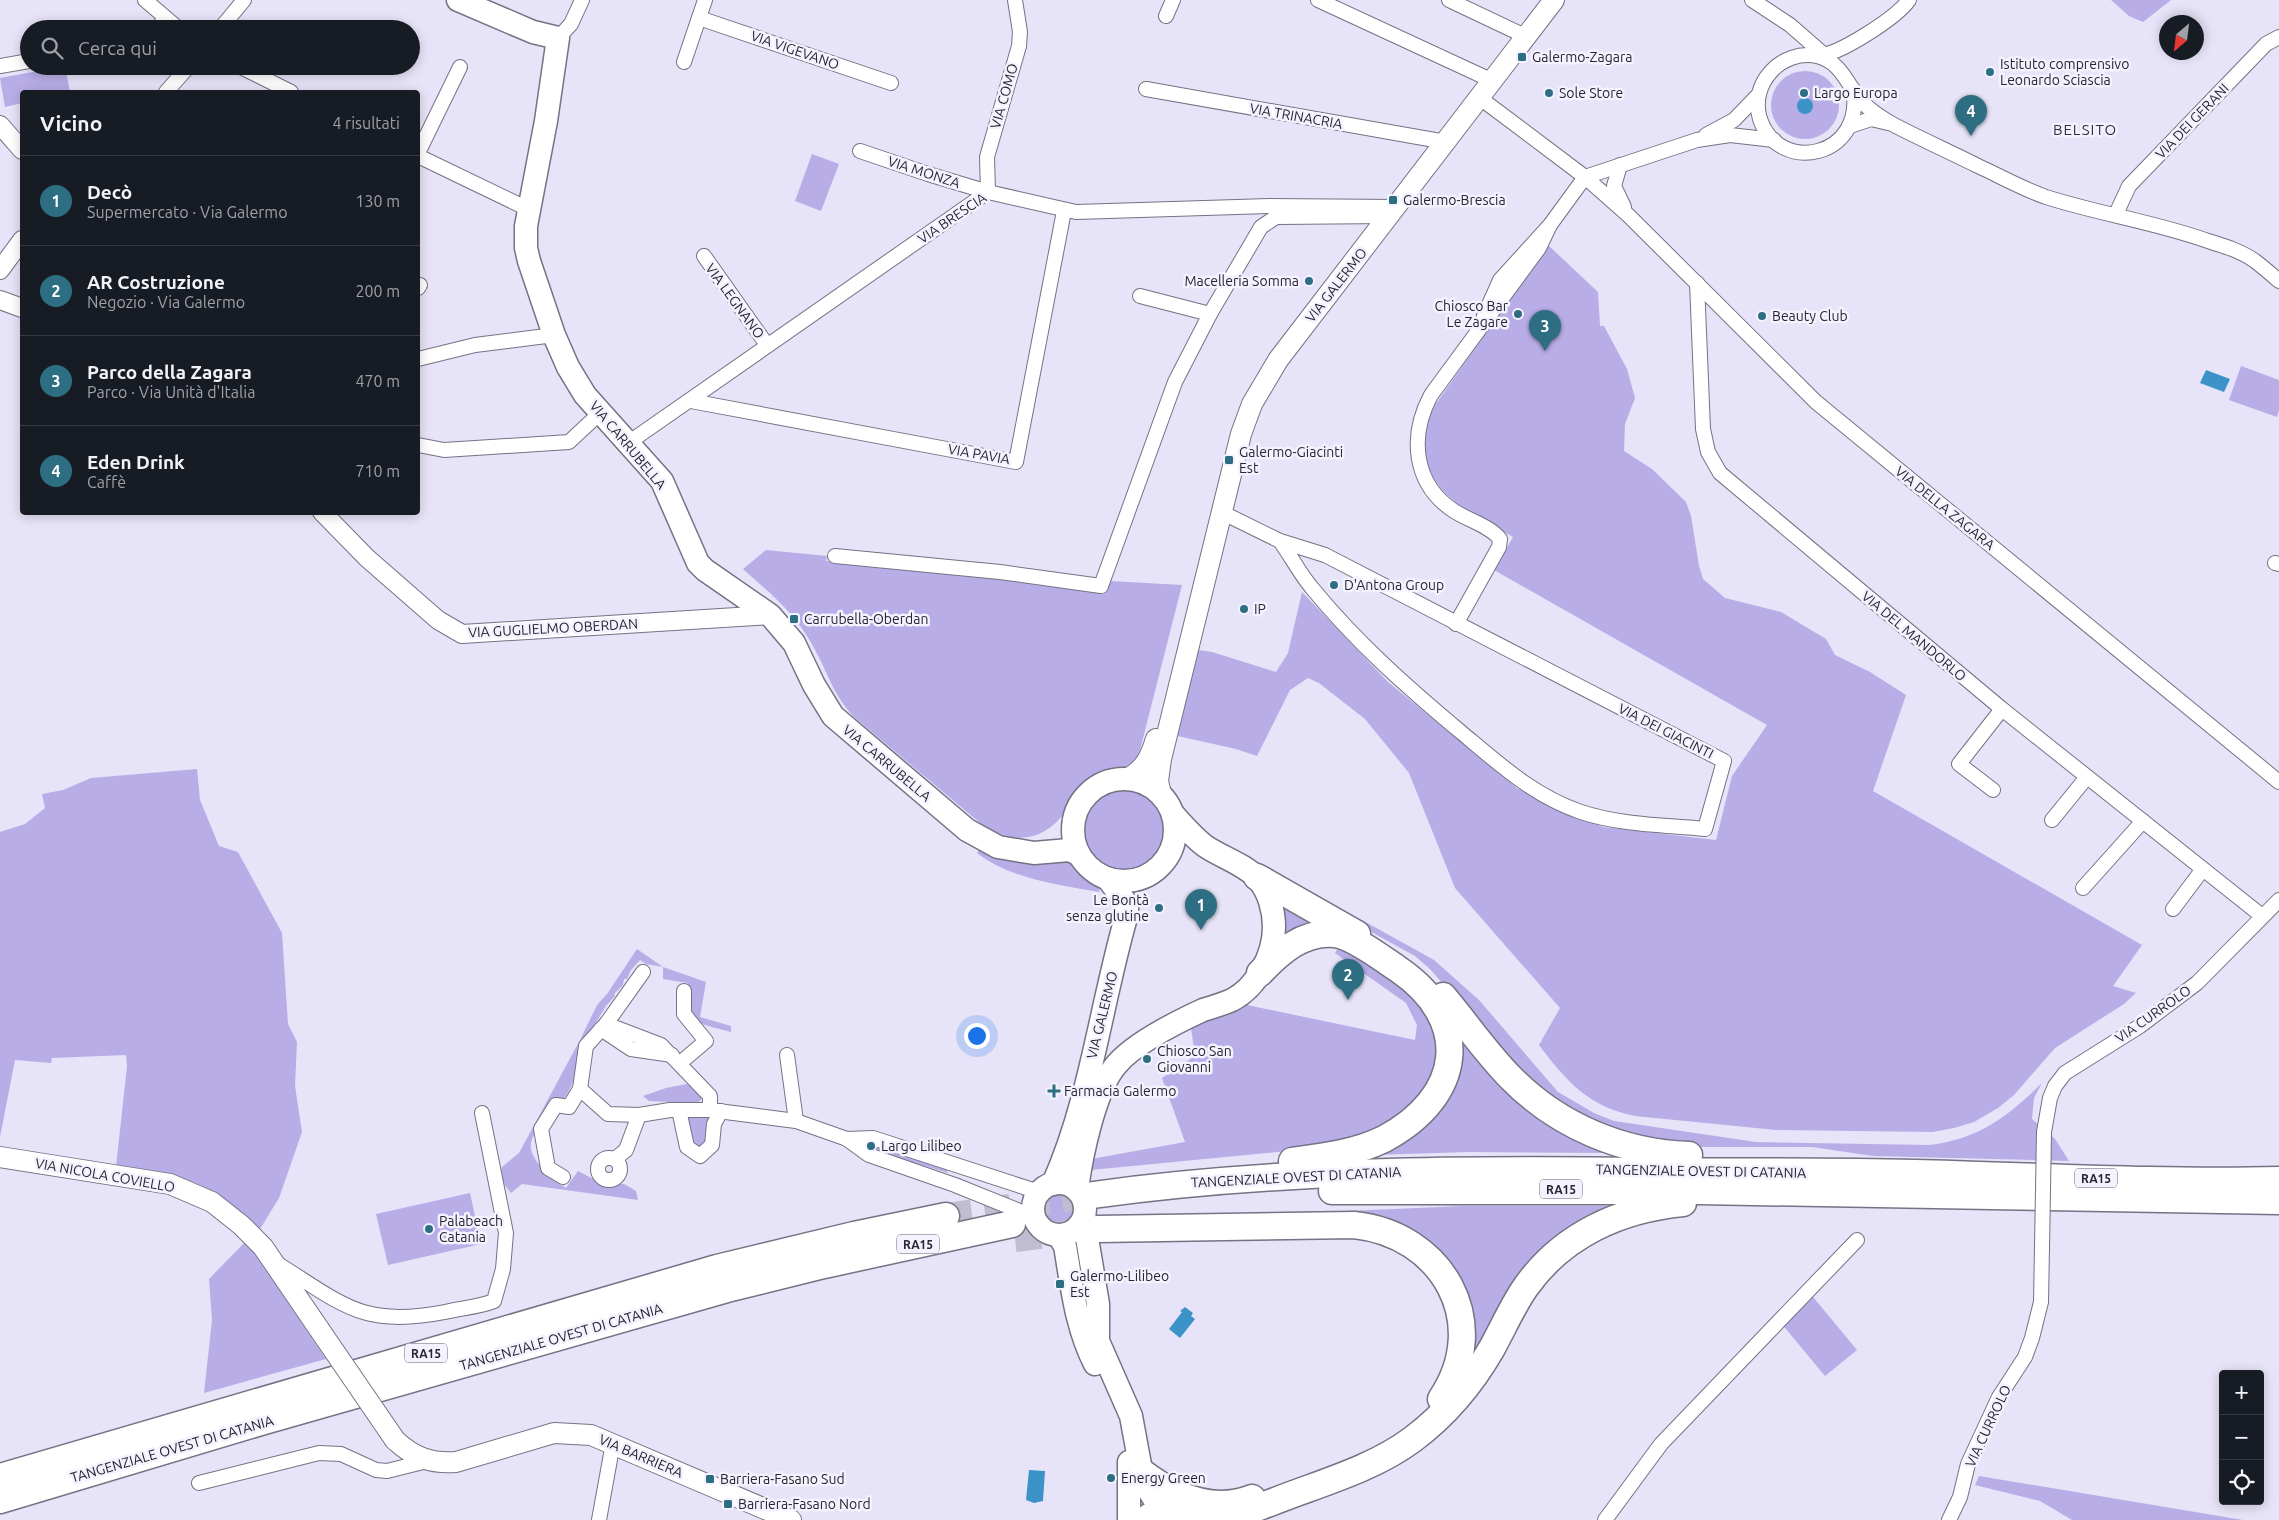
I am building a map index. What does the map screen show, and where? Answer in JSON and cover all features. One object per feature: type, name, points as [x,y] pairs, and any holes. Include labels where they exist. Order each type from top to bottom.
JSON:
[{"type":"highway","points":[[1257,878],[1380,946],[1417,970],[1434,986],[1512,1079],[1536,1101],[1576,1126],[1618,1144],[1646,1150],[1670,1155],[1721,1156],[1793,1172]]},
{"type":"highway","points":[[1090,1204],[1152,1173],[1288,1161],[1342,1153],[1368,1145],[1400,1130],[1429,1103],[1438,1089],[1448,1063],[1448,1030],[1432,998],[1407,975],[1374,954],[1335,934],[1312,936],[1292,944],[1260,973]]},
{"type":"highway","name":"TANGENZIALE OVEST DI CATANIA","points":[[1090,1204],[1153,1186],[1358,1172],[1496,1169],[2279,1180]]},
{"type":"highway","name":"TANGENZIALE OVEST DI CATANIA","points":[[1090,1204],[1300,1191],[1495,1189],[2028,1195],[2279,1201]]},
{"type":"highway","points":[[1146,1518],[1233,1512],[1374,1462],[1411,1441],[1430,1426],[1471,1380],[1492,1349],[1514,1306],[1537,1273],[1548,1261],[1578,1236],[1611,1219],[1651,1208],[1688,1203],[1938,1205],[2028,1195]]},
{"type":"highway","name":"TANGENZIALE OVEST DI CATANIA","points":[[0,1477],[717,1268],[854,1234],[948,1201]]},
{"type":"highway","points":[[1090,1204],[1329,1225],[1366,1226],[1392,1233],[1418,1248],[1438,1268],[1448,1282],[1460,1318],[1461,1354],[1448,1388],[1426,1417],[1387,1444],[1364,1456],[1233,1512],[1218,1505],[1186,1498],[1156,1482],[1139,1470]]},
{"type":"highway","name":"TANGENZIALE OVEST DI CATANIA","points":[[0,1500],[273,1419],[718,1292],[927,1242],[1021,1228]]},
{"type":"main road","points":[[458,0],[533,32],[558,38]]},
{"type":"main road","name":"VIA GALERMO","points":[[1197,609],[1246,416],[1265,380],[1290,343],[1394,211],[1554,0]]},
{"type":"main road","name":"VIA CARRUBELLA","points":[[558,38],[546,121],[528,209],[526,248],[554,336],[574,380],[667,490],[698,563],[705,570],[770,615],[794,643],[824,705],[845,728],[967,830],[985,842],[1011,850],[1034,853],[1062,849],[1078,854]]},
{"type":"main road","points":[[1011,850],[1041,843],[1050,838],[1074,815],[1083,798],[1098,785],[1108,781],[1127,778],[1142,769],[1151,755],[1178,658],[1197,609]]},
{"type":"main road","points":[[1074,815],[1073,839],[1078,854],[1088,867],[1108,879],[1138,880],[1152,873],[1163,864],[1171,851],[1175,836],[1173,814],[1161,794],[1158,770],[1197,609]]},
{"type":"main road","points":[[1127,778],[1145,784],[1161,794]]},
{"type":"main road","name":"VIA GALERMO","points":[[1146,1518],[1147,1491],[1139,1470],[1131,1416],[1098,1342],[1098,1304],[1090,1204],[1083,1153],[1106,1079],[1114,1066],[1124,1056],[1173,1026],[1233,999],[1249,987],[1260,973],[1272,946],[1274,924],[1270,900],[1257,878],[1205,846],[1173,814]]},
{"type":"main road","name":"VIA GALERMO","points":[[1021,1228],[1065,1157],[1081,1099],[1127,914],[1127,904],[1108,879]]},
{"type":"main road","name":"VIA NICOLA COVIELLO","points":[[0,1157],[170,1184],[191,1192],[212,1202],[228,1214],[254,1236],[273,1261]]},
{"type":"main road","points":[[1021,1228],[1059,1236],[1074,1232],[1090,1204],[1065,1184],[1046,1188]]},
{"type":"main road","points":[[1059,1236],[1065,1246],[1077,1321],[1085,1345],[1112,1397],[1124,1431],[1130,1472],[1146,1518]]},
{"type":"main road","name":"VIA BARRIERA","points":[[273,1261],[395,1440],[404,1448],[427,1461],[439,1463],[456,1462],[554,1433],[591,1435],[791,1520]]},
{"type":"street","points":[[145,0],[159,20]]},
{"type":"street","points":[[227,20],[244,0]]},
{"type":"street","points":[[558,38],[571,24],[582,0]]},
{"type":"street","points":[[684,62],[705,0]]},
{"type":"street","name":"VIA COMO","points":[[988,192],[987,157],[1019,46],[1015,0]]},
{"type":"street","points":[[1166,16],[1173,0]]},
{"type":"street","points":[[1318,0],[1493,82]]},
{"type":"street","points":[[1449,0],[1527,37]]},
{"type":"street","points":[[1752,0],[1808,40],[1815,56],[1836,66],[1847,77],[1862,102],[1891,124]]},
{"type":"street","points":[[1697,140],[1734,120],[1759,94],[1770,72],[1785,61],[1839,50],[1896,14],[1909,0]]},
{"type":"street","name":"VIA VIGEVANO","points":[[699,18],[891,83]]},
{"type":"street","name":"VIA DEI GERANI","points":[[2116,214],[2129,186],[2266,44],[2279,37]]},
{"type":"street","points":[[1808,40],[1815,56]]},
{"type":"street","points":[[0,66],[20,63]]},
{"type":"street","points":[[420,150],[460,67]]},
{"type":"street","points":[[168,90],[181,75]]},
{"type":"street","points":[[256,75],[287,90]]},
{"type":"street","name":"VIA TRINACRIA","points":[[1146,89],[1446,142]]},
{"type":"street","points":[[1759,94],[1758,107],[1760,119],[1766,131],[1774,140],[1790,150],[1809,153],[1833,145],[1850,126],[1854,114],[1853,89]]},
{"type":"street","points":[[1480,98],[1585,177],[1628,215]]},
{"type":"street","points":[[1850,126],[1871,119],[1891,124],[2046,197],[2175,229],[2229,248],[2256,261],[2279,281]]},
{"type":"street","points":[[0,125],[20,148]]},
{"type":"street","points":[[1456,624],[1499,547],[1500,539],[1493,532],[1453,510],[1429,487],[1418,458],[1418,431],[1423,410],[1479,328],[1499,294],[1506,272],[1550,225],[1585,177],[1697,140],[1730,135],[1774,140]]},
{"type":"street","name":"VIA MONZA","points":[[860,150],[928,174],[988,192]]},
{"type":"street","points":[[420,155],[528,209]]},
{"type":"street","points":[[1616,194],[1615,176],[1620,165]]},
{"type":"street","points":[[1600,171],[1628,215]]},
{"type":"street","name":"VIA BRESCIA","points":[[628,443],[988,192],[1064,211],[1076,212],[1270,206],[1394,211]]},
{"type":"street","name":"VIA PAVIA","points":[[691,400],[1016,462],[1064,211]]},
{"type":"street","points":[[835,556],[1000,572],[1101,586],[1174,382],[1210,314],[1261,227],[1276,217],[1394,211]]},
{"type":"street","name":"VIA DELLA ZAGARA","points":[[1628,215],[1816,402],[2279,782]]},
{"type":"street","points":[[0,270],[20,243]]},
{"type":"street","name":"VIA LEGNANO","points":[[704,256],[767,345]]},
{"type":"street","name":"VIA DEL MANDORLO","points":[[1697,283],[1703,429],[1708,452],[1720,473],[2002,709],[2262,916]]},
{"type":"street","points":[[1140,296],[1210,314]]},
{"type":"street","points":[[0,300],[20,307]]},
{"type":"street","points":[[420,359],[475,346],[554,336]]},
{"type":"street","points":[[420,445],[444,450],[569,442],[600,412]]},
{"type":"street","name":"VIA DEI GIACINTI","points":[[1221,512],[1280,541],[1325,555],[1724,761],[1704,829],[1606,818],[1581,812],[1530,788],[1406,686],[1347,628],[1310,587],[1280,541]]},
{"type":"street","name":"VIA GUGLIELMO OBERDAN","points":[[325,515],[368,558],[438,620],[462,634],[770,615]]},
{"type":"street","points":[[1993,790],[1959,764],[2002,709]]},
{"type":"street","points":[[2052,820],[2087,777]]},
{"type":"street","points":[[2083,888],[2142,821]]},
{"type":"street","points":[[2173,909],[2203,869]]},
{"type":"street","name":"VIA CURROLO","points":[[1949,1520],[1960,1497],[1968,1464],[1995,1405],[2024,1356],[2032,1338],[2041,1302],[2044,1132],[2050,1098],[2055,1086],[2065,1073],[2140,1026],[2197,984],[2279,900]]},
{"type":"street","points":[[563,1177],[548,1168],[541,1129],[556,1105],[569,1107],[580,1090],[586,1046],[603,1027],[643,972]]},
{"type":"street","points":[[676,1059],[706,1041],[684,1014],[684,991]]},
{"type":"street","points":[[603,1027],[662,1045],[710,1096],[715,1110],[712,1145],[700,1156],[688,1147],[679,1110]]},
{"type":"street","points":[[786,1055],[796,1121]]},
{"type":"street","points":[[580,1090],[608,1114],[639,1115],[679,1110],[715,1110],[772,1120],[796,1121],[847,1139],[869,1156],[948,1201],[1022,1212],[1021,1228]]},
{"type":"street","points":[[273,1261],[330,1298],[374,1316],[405,1318],[494,1301],[503,1269],[506,1234],[482,1113]]},
{"type":"street","points":[[615,1159],[626,1150],[639,1115]]},
{"type":"street","points":[[847,1139],[874,1138],[960,1167],[1046,1188]]},
{"type":"street","points":[[948,1201],[960,1167]]},
{"type":"street","points":[[1605,1520],[1661,1444],[1857,1240]]},
{"type":"street","points":[[599,1520],[613,1444]]},
{"type":"street","name":"VIA BARRIERA","points":[[199,1483],[319,1453],[341,1454],[376,1470],[387,1471],[427,1461]]},
{"type":"shaded area","points":[[2111,0],[2171,0],[2143,22],[2129,16]]},
{"type":"shaded area","points":[[1805,71],[1818,74],[1829,81],[1836,92],[1839,105],[1836,118],[1829,129],[1818,136],[1805,139],[1792,136],[1781,129],[1774,118],[1771,105],[1774,92],[1781,81],[1792,74]]},
{"type":"shaded area","points":[[20,74],[67,75],[70,90],[20,90],[20,103],[5,107],[0,78]]},
{"type":"shaded area","points":[[812,154],[839,164],[821,211],[795,201]]},
{"type":"shaded area","points":[[1548,245],[1598,292],[1600,326],[1604,326],[1627,369],[1635,398],[1625,424],[1624,451],[1652,469],[1686,502],[1691,516],[1703,579],[1725,598],[1781,612],[1826,639],[1835,655],[1870,672],[1906,695],[1873,791],[2142,945],[2113,986],[2136,993],[2124,1004],[2055,1048],[2014,1095],[1998,1108],[1974,1122],[1933,1132],[1776,1130],[1635,1116],[1604,1106],[1580,1091],[1569,1081],[1539,1045],[1560,1008],[1455,888],[1409,773],[1365,719],[1319,683],[1308,678],[1290,690],[1257,756],[1236,749],[1173,735],[1192,649],[1212,652],[1276,672],[1288,653],[1302,592],[1388,682],[1518,789],[1603,827],[1716,840],[1732,776],[1767,725],[1494,570],[1513,537],[1470,513],[1457,503],[1435,480],[1428,466],[1424,438],[1428,421],[1435,405]]},
{"type":"shaded area","points":[[2241,366],[2279,380],[2279,410],[2277,417],[2229,400]]},
{"type":"shaded area","points":[[766,550],[827,556],[826,561],[977,575],[1104,594],[1110,581],[1182,585],[1139,754],[1129,765],[1087,784],[1078,793],[1058,821],[1040,834],[1020,838],[1009,837],[986,828],[854,717],[836,692],[814,648],[799,625],[782,605],[743,569]]},
{"type":"shaded area","points":[[197,769],[200,800],[219,846],[238,852],[282,933],[288,1024],[297,1042],[295,1086],[302,1132],[279,1198],[260,1229],[213,1192],[192,1182],[165,1174],[116,1167],[127,1066],[126,1055],[52,1058],[51,1063],[15,1060],[0,1137],[0,832],[25,824],[45,808],[42,794],[63,790],[91,778]]},
{"type":"shaded area","points":[[1124,785],[1141,789],[1156,799],[1166,814],[1170,831],[1166,848],[1156,863],[1141,873],[1124,877],[1107,873],[1092,863],[1082,848],[1078,831],[1082,814],[1092,799],[1107,789]]},
{"type":"shaded area","points":[[979,850],[997,857],[1074,860],[1083,875],[1100,885],[1099,892],[1035,880],[1020,875],[990,862],[977,853]]},
{"type":"shaded area","points":[[1270,869],[1434,960],[1479,1000],[1558,1092],[1594,1113],[1614,1121],[1756,1142],[1929,1145],[1963,1138],[1977,1132],[2004,1116],[2042,1083],[2034,1098],[2032,1119],[2055,1139],[2069,1161],[1873,1156],[1812,1147],[1692,1147],[1661,1144],[1587,1121],[1519,1072],[1431,970],[1415,956],[1270,876]]},
{"type":"shaded area","points":[[1279,901],[1322,924],[1283,937]]},
{"type":"shaded area","points":[[1341,944],[1388,970],[1437,1023],[1439,1064],[1421,1099],[1373,1133],[1299,1150],[1091,1170],[1091,1159],[1185,1142],[1162,1078],[1195,1056],[1191,1028],[1242,1004],[1415,1040],[1417,1025],[1406,1003],[1335,953]]},
{"type":"shaded area","points":[[637,949],[663,967],[646,964],[640,960],[631,970],[627,979],[624,979],[623,985],[614,994],[615,996],[606,1006],[589,1034],[580,1040],[597,1005],[607,994]]},
{"type":"shaded area","points":[[663,967],[706,982],[700,1017],[731,1026],[731,1032],[700,1023],[693,1014],[688,983],[663,979]]},
{"type":"shaded area","points":[[1456,1028],[1613,1153],[1470,1152],[1372,1155],[1399,1141]]},
{"type":"shaded area","points":[[580,1040],[573,1082],[564,1098],[535,1134],[531,1144],[533,1156],[545,1170],[566,1188],[578,1171],[599,1182],[624,1184],[636,1191],[638,1200],[522,1184],[511,1193],[500,1179],[502,1167],[519,1153]]},
{"type":"shaded area","points":[[687,1084],[695,1085],[702,1094],[701,1100],[697,1103],[649,1101],[643,1096],[666,1088]]},
{"type":"shaded area","points":[[690,1117],[708,1118],[708,1142],[698,1148],[692,1144],[686,1122]]},
{"type":"shaded area","points":[[874,1146],[946,1168],[948,1173],[876,1151],[873,1149]]},
{"type":"shaded area","name":"Palabeach Catania","points":[[470,1193],[481,1244],[388,1265],[376,1214]]},
{"type":"shaded area","points":[[1059,1194],[1070,1198],[1074,1209],[1070,1220],[1059,1224],[1048,1220],[1044,1209],[1048,1198]]},
{"type":"shaded area","points":[[1464,1206],[1617,1206],[1597,1216],[1466,1374],[1432,1249],[1254,1215]]},
{"type":"shaded area","points":[[246,1241],[326,1359],[204,1393],[212,1320],[209,1279]]},
{"type":"shaded area","points":[[1813,1297],[1857,1350],[1825,1376],[1781,1323]]},
{"type":"shaded area","points":[[1979,1476],[2243,1520],[2072,1520],[2040,1501],[1975,1485]]},
{"type":"water","points":[[1802,98],[1808,98],[1813,103],[1811,112],[1802,114],[1797,109],[1797,103]]},
{"type":"water","points":[[2206,370],[2230,379],[2224,392],[2200,383]]},
{"type":"water","points":[[1185,1307],[1193,1313],[1191,1316],[1195,1319],[1180,1338],[1169,1329],[1182,1312],[1180,1311]]},
{"type":"water","points":[[1029,1470],[1045,1471],[1043,1501],[1034,1503],[1026,1500]]},
{"type":"tunnel","points":[[946,1216],[1093,1195]]},
{"type":"tunnel","points":[[1015,1239],[1098,1229]]},
{"type":"place","name":"Galermo-Zagara","points":[[1522,57]]},
{"type":"place","name":"Istituto comprensivo Leonardo Sciascia","points":[[1990,72]]},
{"type":"place","name":"Sole Store","points":[[1549,93]]},
{"type":"place","name":"Largo Europa","points":[[1804,93]]},
{"type":"place","name":"Eden Drink","points":[[1971,136]]},
{"type":"place","name":"Galermo-Brescia","points":[[1393,200]]},
{"type":"place","name":"Macelleria Somma","points":[[1309,281]]},
{"type":"place","name":"Chiosco Bar Le Zagare","points":[[1518,314]]},
{"type":"place","name":"Beauty Club","points":[[1762,316]]},
{"type":"place","name":"Parco della Zagara","points":[[1545,351]]},
{"type":"place","name":"Galermo-Giacinti Est","points":[[1229,460]]},
{"type":"place","name":"D'Antona Group","points":[[1334,585]]},
{"type":"place","name":"IP","points":[[1244,609]]},
{"type":"place","name":"Carrubella-Oberdan","points":[[794,619]]},
{"type":"place","name":"Le Bontà senza glutine","points":[[1159,908]]},
{"type":"place","name":"Decò","points":[[1201,930]]},
{"type":"place","name":"AR Costruzione","points":[[1348,1000]]},
{"type":"place","name":"Chiosco San Giovanni","points":[[1147,1059]]},
{"type":"place","name":"Farmacia Galermo","points":[[1054,1091]]},
{"type":"place","name":"Largo Lilibeo","points":[[871,1146]]},
{"type":"place","name":"Palabeach Catania","points":[[429,1229]]},
{"type":"place","name":"Galermo-Lilibeo Est","points":[[1060,1284]]},
{"type":"place","name":"Energy Green","points":[[1111,1478]]},
{"type":"place","name":"Barriera-Fasano Sud","points":[[710,1479]]},
{"type":"place","name":"Barriera-Fasano Nord","points":[[728,1504]]},
{"type":"district","name":"BELSITO","points":[[2085,129]]}]
